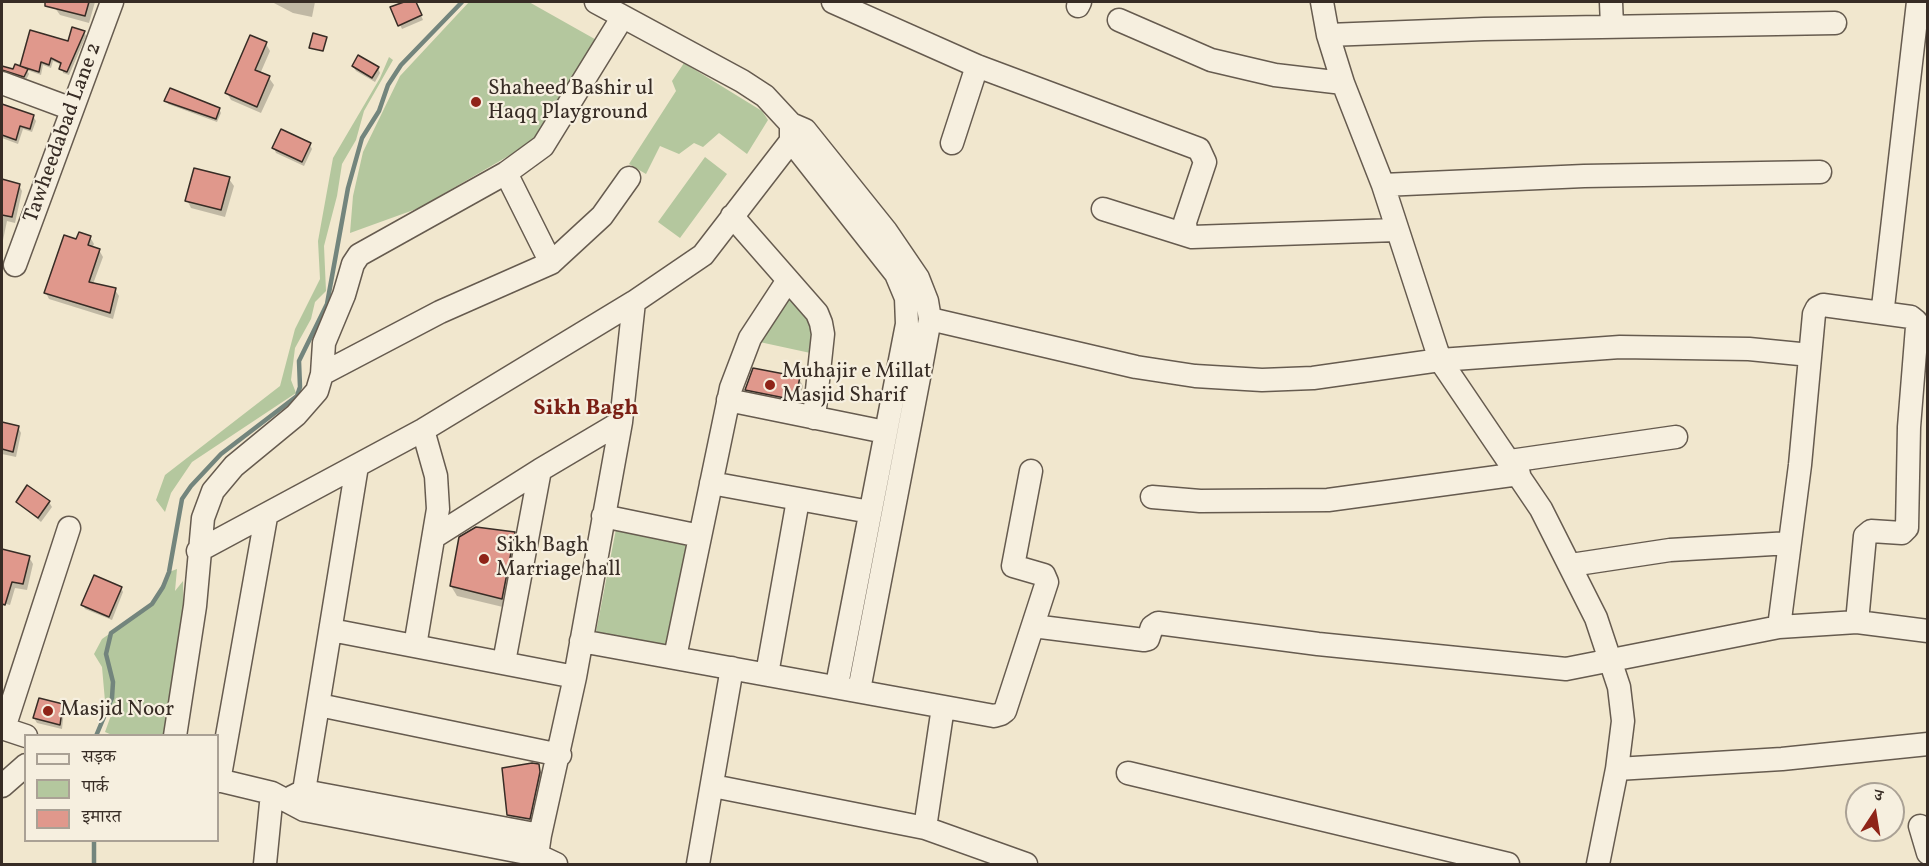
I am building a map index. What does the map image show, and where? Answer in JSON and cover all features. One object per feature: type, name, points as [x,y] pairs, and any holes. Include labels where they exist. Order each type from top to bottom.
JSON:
[{"type":"street","name":"Tawheedabad Lane 2","points":[[15,265],[111,2]]},
{"type":"street","points":[[596,2],[742,81],[765,96],[896,274],[906,298],[907,324],[870,512],[848,688]]},
{"type":"street","points":[[833,2],[977,66],[1199,149],[1205,162],[1185,222],[1186,234]]},
{"type":"street","points":[[1322,2],[1328,35],[1343,83],[1383,185],[1440,360],[1514,467],[1571,565],[1596,618],[1619,687],[1623,722],[1617,769],[1598,864]]},
{"type":"street","points":[[1611,2],[1612,26]]},
{"type":"street","points":[[1880,312],[1883,307],[1918,2]]},
{"type":"street","points":[[175,734],[195,606],[198,551],[203,518],[213,491],[234,466],[296,415],[317,391],[322,374],[324,343],[344,295],[353,264],[359,255],[506,173],[543,146],[622,18]]},
{"type":"street","points":[[1119,20],[1211,60],[1275,75],[1343,83]]},
{"type":"street","points":[[1328,35],[1612,26],[1835,23]]},
{"type":"street","points":[[952,143],[977,66]]},
{"type":"street","points":[[2,83],[72,110]]},
{"type":"street","points":[[198,551],[423,430],[634,302],[703,255],[791,132],[805,130],[886,231],[918,278],[927,301],[930,319],[848,688]]},
{"type":"street","points":[[1383,185],[1584,176],[1820,172]]},
{"type":"street","points":[[506,173],[552,263]]},
{"type":"street","points":[[322,374],[440,312],[552,263],[602,216],[629,178]]},
{"type":"street","points":[[1103,209],[1167,232],[1192,237],[1396,230]]},
{"type":"street","points":[[732,216],[817,313],[823,334],[814,418]]},
{"type":"street","points":[[675,657],[728,400],[739,362],[750,338],[788,280]]},
{"type":"street","points":[[219,781],[544,852],[621,422],[634,302]]},
{"type":"street","points":[[1779,627],[1800,465],[1810,355],[1817,308],[1823,305],[1911,317],[1916,321],[1917,327],[1909,427],[1907,528],[1902,533],[1871,531],[1865,536],[1857,622]]},
{"type":"street","points":[[930,319],[1125,365],[1195,376],[1262,380],[1313,378],[1440,360],[1620,347],[1727,348],[1810,355]]},
{"type":"street","points":[[728,400],[885,432]]},
{"type":"street","points":[[434,537],[621,422]]},
{"type":"street","points":[[415,646],[438,508],[436,476],[423,430]]},
{"type":"street","points":[[1152,497],[1211,501],[1328,500],[1676,437]]},
{"type":"street","points":[[265,864],[319,705],[357,466]]},
{"type":"street","points":[[504,662],[540,470]]},
{"type":"street","points":[[581,641],[994,716],[1005,711],[1046,579],[1044,575],[1017,570],[1012,561],[1031,471]]},
{"type":"street","points":[[711,483],[870,512]]},
{"type":"street","points":[[767,674],[798,500]]},
{"type":"street","points":[[219,775],[266,516]]},
{"type":"street","points":[[603,516],[700,536]]},
{"type":"street","points":[[10,730],[69,528]]},
{"type":"street","points":[[1571,565],[1670,550],[1790,543]]},
{"type":"street","points":[[1033,626],[1144,640],[1148,639],[1152,627],[1158,623],[1318,644],[1566,669],[1779,627],[1857,622],[1928,631]]},
{"type":"street","points":[[331,630],[575,677]]},
{"type":"street","points":[[698,864],[732,668]]},
{"type":"street","points":[[319,705],[560,755]]},
{"type":"street","points":[[925,828],[943,707]]},
{"type":"street","points":[[1617,769],[1782,759],[1928,744]]},
{"type":"street","points":[[2,786],[24,767]]},
{"type":"street","points":[[1128,773],[1508,864]]},
{"type":"street","points":[[713,786],[925,828],[1026,864]]},
{"type":"street","points":[[1920,826],[1928,853]]},
{"type":"green space","name":"Shaheed Bashir ul Haqq Playground","points":[[469,2],[529,2],[600,42],[541,137],[419,208],[350,233],[353,196],[363,152],[400,76]]},
{"type":"green space","points":[[389,57],[393,60],[364,111],[356,140],[342,164],[337,196],[324,246],[326,291],[315,302],[311,319],[295,348],[291,380],[296,393],[192,462],[171,493],[165,512],[156,500],[165,475],[280,386],[295,329],[320,279],[318,241],[333,158],[380,78]]},
{"type":"green space","points":[[684,63],[762,111],[768,120],[747,154],[719,133],[703,147],[694,143],[679,154],[660,146],[646,174],[629,164],[676,91],[672,81]]},
{"type":"green space","points":[[705,157],[727,174],[680,238],[658,222]]},
{"type":"green space","points":[[788,289],[810,311],[815,354],[755,341]]},
{"type":"green space","points":[[617,524],[692,539],[670,651],[595,637]]},
{"type":"green space","points":[[177,569],[175,591],[183,581],[184,628],[164,734],[110,734],[105,732],[114,707],[105,701],[102,667],[94,654],[102,639],[152,604],[169,572]]},
{"type":"building","points":[[45,2],[89,2],[85,16],[45,6]]},
{"type":"building","points":[[404,2],[416,2],[422,15],[398,26],[390,7]]},
{"type":"building","points":[[72,27],[85,31],[67,72],[59,69],[61,63],[51,58],[49,65],[41,62],[39,72],[20,66],[30,30],[68,41]]},
{"type":"building","points":[[313,33],[327,37],[323,51],[309,48]]},
{"type":"building","points":[[250,35],[267,42],[255,70],[270,76],[257,107],[225,93]]},
{"type":"building","points":[[358,55],[379,67],[372,78],[352,66]]},
{"type":"building","points":[[15,64],[28,69],[24,77],[2,70],[2,66],[13,69]]},
{"type":"building","points":[[170,88],[220,108],[216,119],[164,101]]},
{"type":"building","points":[[2,104],[34,115],[30,129],[20,126],[16,140],[2,135]]},
{"type":"building","points":[[281,129],[311,143],[302,162],[272,148]]},
{"type":"building","points":[[194,168],[230,177],[221,210],[185,201]]},
{"type":"building","points":[[2,179],[20,184],[12,217],[2,215]]},
{"type":"building","points":[[79,232],[91,236],[88,245],[100,249],[89,282],[116,288],[110,313],[44,293],[64,235],[76,239]]},
{"type":"building","name":"Muhajir e Millat Masjid Sharif","points":[[753,368],[800,377],[795,400],[745,390]]},
{"type":"building","points":[[2,422],[19,426],[13,452],[2,449]]},
{"type":"building","points":[[27,485],[50,501],[38,518],[16,502]]},
{"type":"building","name":"Sikh Bagh Marriage hall","points":[[476,527],[515,532],[502,599],[450,586],[459,537]]},
{"type":"building","points":[[2,549],[30,556],[23,584],[12,582],[5,605],[2,604]]},
{"type":"building","points":[[94,575],[122,587],[109,617],[81,605]]},
{"type":"building","name":"Masjid Noor","points":[[39,698],[63,704],[60,725],[33,718]]},
{"type":"building","points":[[539,764],[540,772],[530,819],[507,815],[502,768]]},
{"type":"waterway","points":[[97,734],[112,698],[113,682],[106,654],[111,633],[152,604],[163,587],[169,572],[182,499],[191,486],[221,454],[297,396],[300,387],[299,361],[327,304],[348,188],[362,138],[379,111],[388,85],[401,65],[462,2]]},
{"type":"waterway","points":[[94,842],[94,864]]},
{"type":"place","name":"Shaheed Bashir ul Haqq Playground","points":[[476,102]]},
{"type":"place","name":"Muhajir e Millat Masjid Sharif","points":[[770,385]]},
{"type":"place","name":"Sikh Bagh Marriage hall","points":[[484,559]]},
{"type":"place","name":"Masjid Noor","points":[[48,711]]},
{"type":"district","name":"Sikh Bagh","points":[[586,410]]}]
